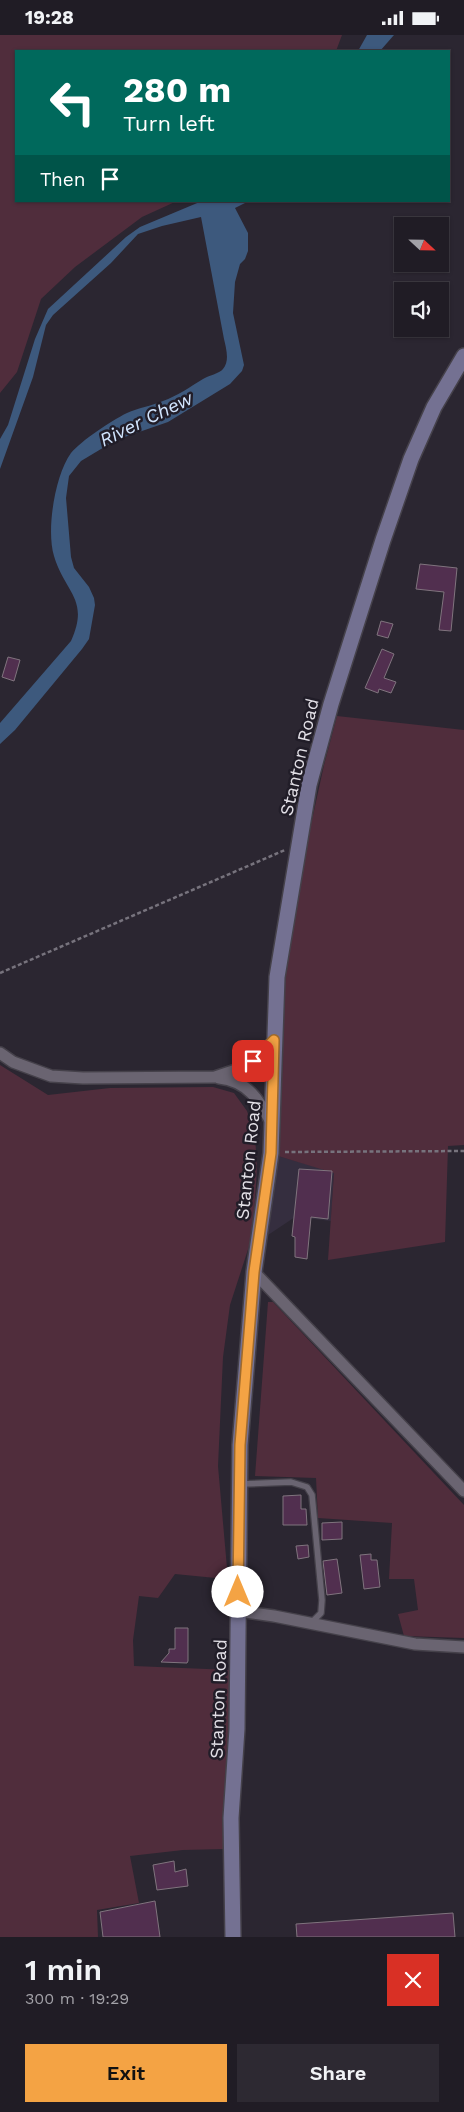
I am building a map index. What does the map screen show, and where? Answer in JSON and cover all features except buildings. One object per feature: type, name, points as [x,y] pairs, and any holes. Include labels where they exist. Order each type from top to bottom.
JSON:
[{"type":"main road","name":"Stanton Road","points":[[233,1937],[231,1818],[237,1729],[238,1484],[254,1272],[271,1153],[277,977],[309,785],[331,703],[411,459],[434,407],[464,356]]},
{"type":"street","points":[[215,1077],[245,1067],[261,1055],[274,1040]]},
{"type":"street","points":[[0,1053],[13,1062],[51,1076],[83,1078],[215,1077],[233,1079],[246,1088],[261,1104],[272,1124]]},
{"type":"street","points":[[254,1272],[464,1491]]},
{"type":"street","points":[[238,1611],[311,1623],[415,1645],[464,1647]]},
{"type":"lane","points":[[238,1484],[291,1482],[307,1487],[312,1495],[322,1600],[321,1613],[311,1623]]},
{"type":"path","points":[[0,973],[285,850],[297,853]]},
{"type":"path","points":[[271,1153],[464,1151]]},
{"type":"shaded area","points":[[0,35],[342,35],[336,50],[15,50],[15,202],[175,202],[142,217],[75,267],[41,299],[17,372],[0,393]]},
{"type":"shaded area","points":[[337,716],[464,730],[464,1145],[448,1146],[445,1242],[328,1260],[334,1173],[278,1156],[282,1005],[289,925],[324,765]]},
{"type":"shaded area","points":[[0,1065],[48,1095],[110,1088],[213,1087],[234,1093],[247,1111],[255,1135],[257,1168],[253,1234],[230,1305],[223,1357],[218,1466],[227,1568],[226,1579],[175,1574],[158,1598],[139,1596],[133,1640],[134,1666],[231,1670],[231,1759],[224,1849],[183,1850],[130,1856],[139,1903],[97,1910],[98,1937],[0,1937]]},
{"type":"shaded area","points":[[278,1156],[334,1172],[331,1221],[295,1217],[268,1235]]},
{"type":"shaded area","points":[[268,1302],[273,1302],[464,1505],[464,1638],[404,1636],[398,1614],[418,1610],[414,1579],[389,1579],[392,1523],[318,1518],[316,1478],[255,1476]]},
{"type":"water","points":[[367,35],[394,35],[381,50],[359,50]]},
{"type":"water","name":"River Chew","points":[[200,202],[247,202],[235,208],[248,233],[248,251],[245,259],[240,264],[235,282],[233,313],[244,365],[242,371],[230,384],[168,422],[116,440],[81,461],[69,476],[66,498],[71,557],[74,568],[89,587],[95,605],[89,639],[15,730],[0,744],[0,723],[71,641],[76,627],[77,605],[54,556],[51,532],[56,488],[65,463],[76,448],[120,416],[173,397],[219,372],[225,366],[226,350],[201,217],[138,234],[111,263],[53,315],[46,325],[33,377],[0,469],[0,439],[8,425],[35,339],[48,309],[126,237],[140,227]]},
{"type":"route","points":[[238,1592],[237,1534],[240,1445],[254,1272],[271,1153],[274,1040],[253,1061]]}]
